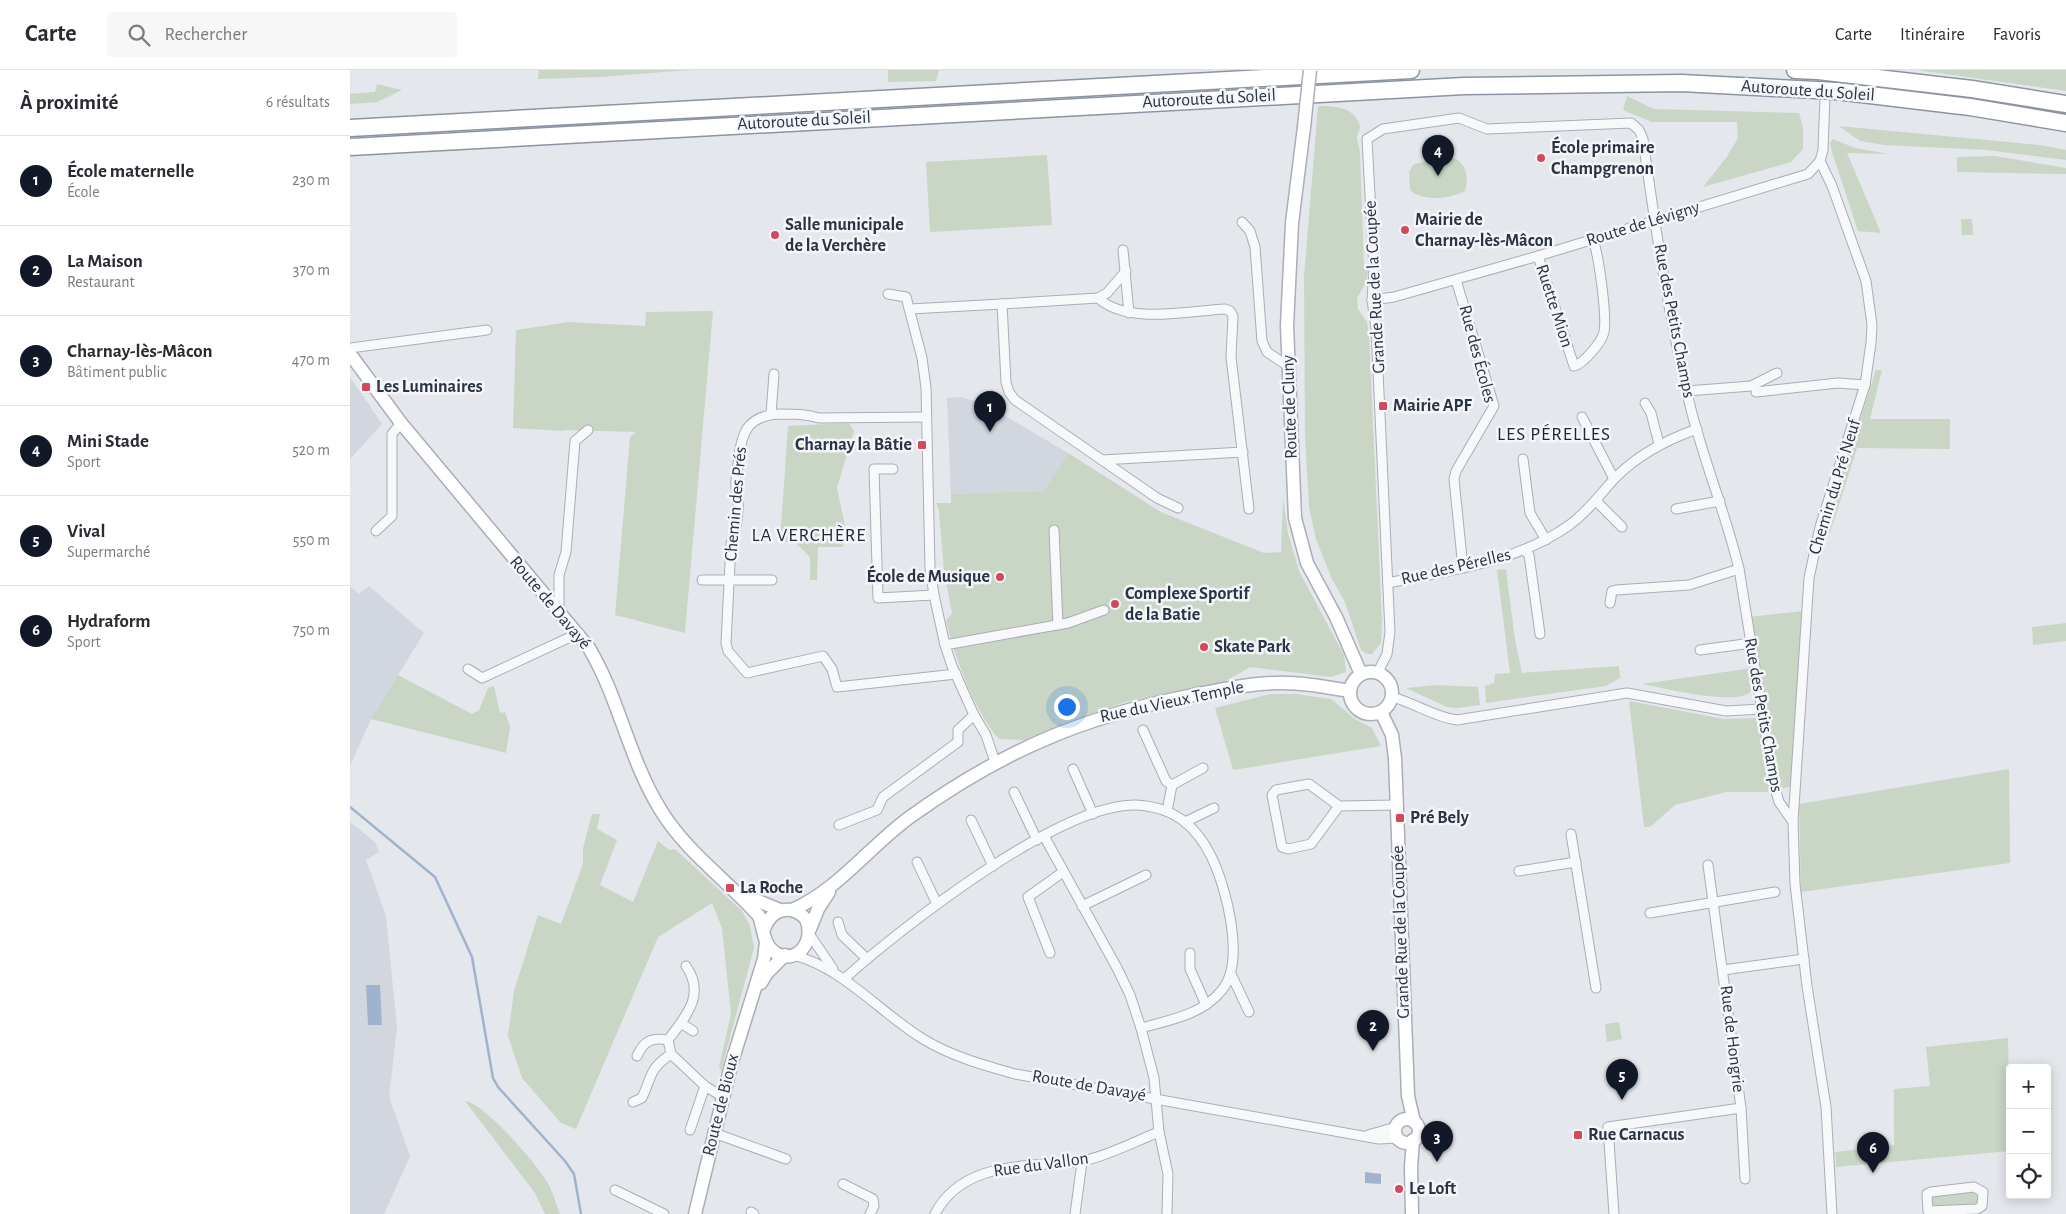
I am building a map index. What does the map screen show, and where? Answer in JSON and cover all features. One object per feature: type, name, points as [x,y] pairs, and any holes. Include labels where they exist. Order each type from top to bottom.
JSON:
[{"type":"highway","name":"Autoroute du Soleil","points":[[350,128],[1411,70]]},
{"type":"highway","name":"Autoroute du Soleil","points":[[1795,70],[1826,71],[1972,88],[2066,104]]},
{"type":"highway","name":"Autoroute du Soleil","points":[[350,146],[1464,86],[1681,83],[1836,92],[1970,107],[2066,123]]},
{"type":"main road","name":"Route de Cluny","points":[[1310,70],[1291,242],[1287,326],[1293,489],[1296,518],[1307,562],[1336,617],[1361,674]]},
{"type":"main road","name":"Route de Davayé","points":[[350,354],[401,423],[579,633],[598,662],[648,786],[660,809],[681,837],[738,892],[759,916],[764,929]]},
{"type":"main road","points":[[1366,672],[1378,672],[1384,675],[1391,685],[1392,698],[1381,712],[1368,714],[1354,706],[1350,691],[1355,678],[1366,672]]},
{"type":"main road","name":"Rue du Vieux Temple","points":[[786,910],[810,902],[902,823],[937,797],[1025,746],[1082,723],[1119,711],[1242,686],[1276,683],[1350,691]]},
{"type":"main road","name":"Grande Rue de la Coupée","points":[[1381,712],[1392,735],[1394,746],[1408,1096],[1414,1122],[1419,1130],[1402,1134]]},
{"type":"main road","name":"Rue du Vieux Temple","points":[[810,932],[818,909],[834,883]]},
{"type":"main road","points":[[738,892],[801,915],[810,932],[806,946],[789,955],[772,950],[766,942],[764,929],[767,920],[786,910]]},
{"type":"main road","name":"Route de Bioux","points":[[695,1214],[723,1097],[743,1022],[764,959],[766,942]]},
{"type":"main road","name":"Route de Bioux","points":[[752,998],[767,973],[789,955]]},
{"type":"main road","name":"Grande Rue de la Coupée","points":[[1408,1096],[1402,1134],[1411,1166],[1412,1214]]},
{"type":"main road","points":[[1402,1134],[1410,1119],[1414,1122]]},
{"type":"street","points":[[1820,161],[1824,137],[1826,71]]},
{"type":"street","name":"Rue des Petits Champs","points":[[1367,139],[1383,129],[1459,118],[1487,129],[1631,123],[1639,130],[1643,139],[1654,220],[1687,391],[1739,568],[1774,785],[1779,802],[1793,822]]},
{"type":"street","name":"Grande Rue de la Coupée","points":[[1367,139],[1374,270],[1372,300],[1376,328],[1388,583],[1388,648],[1378,672]]},
{"type":"street","name":"Route de Lévigny","points":[[1372,300],[1394,297],[1456,280],[1798,177],[1815,169],[1820,161]]},
{"type":"street","name":"Chemin du Pré Neuf","points":[[1793,822],[1809,578],[1820,527],[1865,385],[1871,343],[1868,294],[1848,228],[1820,161]]},
{"type":"street","points":[[1242,222],[1250,231],[1255,247],[1262,341],[1267,352],[1288,366]]},
{"type":"street","name":"Ruette Mion","points":[[1538,256],[1574,366],[1586,359],[1604,331],[1600,265],[1593,240]]},
{"type":"street","points":[[1123,250],[1129,314]]},
{"type":"street","points":[[910,309],[1098,298],[1107,293],[1126,271]]},
{"type":"street","name":"Rue des Écoles","points":[[1456,280],[1494,406],[1456,471],[1454,479],[1463,568]]},
{"type":"street","points":[[888,294],[906,297],[922,358],[926,417],[930,568],[945,645],[974,715],[986,735],[995,762]]},
{"type":"street","points":[[1098,298],[1116,310],[1129,314],[1225,309],[1230,311],[1232,316],[1231,357],[1249,509]]},
{"type":"street","points":[[1002,304],[1009,392],[1014,400],[1157,498],[1178,508]]},
{"type":"street","points":[[350,348],[487,330]]},
{"type":"street","points":[[1687,391],[1751,386],[1777,373]]},
{"type":"street","points":[[771,414],[774,374]]},
{"type":"street","points":[[1756,392],[1838,383],[1865,385]]},
{"type":"street","points":[[1645,403],[1651,413],[1658,444]]},
{"type":"street","name":"Chemin des Prés","points":[[926,417],[818,418],[805,413],[771,414],[759,418],[748,426],[742,439],[736,486],[738,498],[735,532],[731,544],[726,643],[728,651],[747,673],[823,656],[832,669],[837,687],[956,674]]},
{"type":"street","points":[[1582,418],[1614,480]]},
{"type":"street","points":[[376,531],[392,516],[392,434],[401,423]]},
{"type":"street","name":"Rue des Pérelles","points":[[1388,583],[1463,568],[1525,551],[1569,526],[1596,501],[1614,480],[1644,453],[1658,444],[1697,429]]},
{"type":"street","points":[[559,609],[559,575],[566,552],[575,441],[588,430]]},
{"type":"street","points":[[1102,460],[1242,452]]},
{"type":"street","points":[[1523,459],[1530,513],[1546,540]]},
{"type":"street","points":[[893,469],[874,469],[878,598],[934,596]]},
{"type":"street","points":[[1676,509],[1720,500]]},
{"type":"street","points":[[1596,501],[1622,526]]},
{"type":"street","points":[[1054,530],[1058,625]]},
{"type":"street","name":"Rue des Pérelles","points":[[1525,551],[1529,555],[1540,634]]},
{"type":"street","points":[[1610,603],[1612,591],[1689,585],[1739,568]]},
{"type":"street","name":"Chemin des Prés","points":[[702,580],[772,580]]},
{"type":"street","points":[[945,645],[1058,625],[1104,610]]},
{"type":"street","points":[[468,669],[482,678],[579,633]]},
{"type":"street","points":[[1700,650],[1752,644]]},
{"type":"street","points":[[1392,698],[1405,700],[1442,718],[1457,720],[1627,693],[1726,711],[1762,709]]},
{"type":"street","points":[[839,825],[877,810],[883,797],[958,742],[958,730],[974,715]]},
{"type":"street","points":[[1143,730],[1166,781],[1172,785]]},
{"type":"street","points":[[1166,811],[1172,785],[1203,768]]},
{"type":"street","points":[[1073,769],[1094,814]]},
{"type":"street","points":[[1339,806],[1311,844],[1288,849],[1282,847],[1272,795],[1276,790],[1309,784],[1339,806],[1396,805]]},
{"type":"street","points":[[1014,792],[1040,838],[1063,872],[1130,995],[1141,1028],[1157,1098],[1158,1132],[1168,1174],[1167,1214]]},
{"type":"street","points":[[840,976],[866,959],[937,904],[993,866],[1040,838],[1094,814],[1116,807],[1136,805],[1166,811],[1185,822],[1201,839],[1211,856],[1224,892],[1231,923],[1233,948],[1231,974],[1223,990],[1206,1005],[1190,1014],[1141,1028]]},
{"type":"street","points":[[1185,822],[1214,808]]},
{"type":"street","points":[[971,820],[993,866]]},
{"type":"street","points":[[1793,822],[1795,884],[1826,1107],[1832,1214]]},
{"type":"street","points":[[1571,834],[1596,988]]},
{"type":"street","points":[[917,862],[937,904]]},
{"type":"street","points":[[1519,871],[1576,862]]},
{"type":"street","name":"Rue de Hongrie","points":[[1708,865],[1724,970],[1741,1108],[1745,1179]]},
{"type":"street","points":[[1050,953],[1028,897],[1063,872]]},
{"type":"street","points":[[1082,906],[1146,875]]},
{"type":"street","points":[[1650,913],[1775,892]]},
{"type":"street","points":[[838,922],[842,935],[866,959]]},
{"type":"street","name":"Route de Davayé","points":[[810,932],[820,952],[840,976]]},
{"type":"street","points":[[1190,953],[1190,969],[1206,1005]]},
{"type":"street","name":"Route de Davayé","points":[[789,955],[814,960],[840,976],[924,1040],[979,1064],[1015,1074],[1368,1135],[1402,1134]]},
{"type":"street","points":[[1724,970],[1804,959]]},
{"type":"street","points":[[686,966],[694,977],[696,989],[694,998],[681,1023],[668,1040],[671,1054],[705,1086],[723,1097]]},
{"type":"street","points":[[1231,974],[1250,1012]]},
{"type":"street","points":[[681,1023],[693,1031]]},
{"type":"street","points":[[637,1056],[643,1043],[652,1039],[668,1040]]},
{"type":"street","points":[[633,1102],[642,1098],[652,1070],[657,1063],[671,1054]]},
{"type":"street","points":[[690,1130],[705,1086]]},
{"type":"street","points":[[1614,1214],[1608,1127],[1741,1108]]},
{"type":"street","name":"Rue du Vallon","points":[[935,1214],[948,1197],[963,1184],[981,1174],[1019,1166],[1082,1162],[1122,1149],[1158,1132]]},
{"type":"street","points":[[714,1133],[786,1159]]},
{"type":"street","points":[[1076,1214],[1082,1162]]},
{"type":"street","points":[[843,1184],[873,1199],[874,1206],[870,1214]]},
{"type":"street","points":[[1974,1187],[1983,1192],[1982,1206],[1977,1209],[1927,1213],[1927,1194],[1931,1192],[1974,1187]]},
{"type":"street","points":[[615,1190],[664,1214]]},
{"type":"shaded area","points":[[350,377],[382,424],[350,459]]},
{"type":"shaded area","points":[[961,397],[985,404],[1068,453],[1045,491],[951,494],[947,398]]},
{"type":"shaded area","points":[[350,586],[359,594],[369,586],[424,633],[371,719],[350,766]]},
{"type":"shaded area","points":[[350,822],[375,842],[379,852],[366,860],[386,916],[397,1028],[389,1097],[410,1156],[384,1214],[350,1214]]},
{"type":"green space","points":[[539,70],[689,70],[600,77],[538,79]]},
{"type":"green space","points":[[888,70],[939,70],[936,81],[888,82]]},
{"type":"green space","points":[[1917,70],[2066,70],[2066,91]]},
{"type":"green space","points":[[377,84],[402,90],[377,102],[350,104],[350,94],[375,92]]},
{"type":"green space","points":[[1627,96],[1654,109],[1799,113],[1803,128],[1803,149],[1791,162],[1703,187],[1726,158],[1738,138],[1737,122],[1652,122],[1623,110]]},
{"type":"green space","points":[[1318,106],[1347,110],[1356,117],[1360,125],[1357,138],[1360,154],[1364,267],[1369,267],[1366,283],[1357,298],[1358,309],[1367,322],[1369,335],[1382,621],[1381,643],[1372,654],[1367,654],[1361,650],[1345,602],[1331,577],[1316,539],[1309,507],[1305,436],[1304,277]]},
{"type":"green space","points":[[1839,126],[2040,145],[2066,150],[2066,160],[1987,150],[1884,145],[1860,141]]},
{"type":"green space","points":[[1833,139],[1855,148],[1888,154],[1847,153],[1881,233],[1858,231],[1833,155],[1830,143]]},
{"type":"green space","points":[[1047,155],[1052,225],[930,232],[926,162]]},
{"type":"green space","points":[[1995,156],[2066,168],[2066,174],[1957,172],[1957,157]]},
{"type":"green space","points":[[1448,157],[1459,161],[1465,169],[1467,180],[1465,191],[1452,196],[1429,198],[1415,194],[1410,190],[1409,172],[1414,164]]},
{"type":"green space","points":[[1961,219],[1972,219],[1973,235],[1962,235]]},
{"type":"green space","points":[[713,311],[685,633],[615,615],[630,437],[636,432],[513,428],[516,330],[569,322],[645,326],[646,312]]},
{"type":"green space","points":[[1876,370],[1882,370],[1870,419],[1950,419],[1950,449],[1857,448],[1830,533],[1824,533]]},
{"type":"green space","points":[[849,423],[854,431],[837,488],[846,530],[843,547],[818,547],[817,580],[810,580],[810,557],[795,542],[780,542],[788,426]]},
{"type":"green space","name":"Complexe Sportif de la Batie","points":[[1068,453],[1161,512],[1264,553],[1281,552],[1283,499],[1288,533],[1299,571],[1344,655],[1346,672],[1331,677],[1250,667],[1224,682],[1126,702],[1067,722],[1024,740],[999,739],[981,714],[966,683],[946,621],[952,613],[944,571],[939,511],[936,503],[951,503],[951,494],[1044,491]]},
{"type":"green space","points":[[1506,569],[1515,640],[1522,673],[1619,666],[1620,678],[1606,686],[1486,703],[1485,686],[1494,683],[1495,674],[1510,673],[1497,570]]},
{"type":"green space","points":[[1803,611],[1793,786],[1779,789],[1750,617]]},
{"type":"green space","points":[[2066,623],[2066,641],[2033,645],[2032,627]]},
{"type":"green space","points":[[1752,668],[1754,682],[1751,691],[1744,695],[1732,697],[1700,695],[1642,684]]},
{"type":"green space","points":[[398,675],[472,714],[479,710],[488,688],[494,686],[500,713],[505,712],[510,727],[506,753],[371,719]]},
{"type":"green space","points":[[1437,685],[1478,687],[1480,705],[1458,708],[1447,707],[1406,688]]},
{"type":"green space","points":[[1270,694],[1296,694],[1331,699],[1355,719],[1372,728],[1381,746],[1233,770],[1215,708]]},
{"type":"green space","points":[[1629,701],[1724,719],[1758,718],[1770,792],[1726,792],[1675,805],[1650,827],[1644,827]]},
{"type":"green space","points":[[2009,769],[2010,863],[1801,892],[1799,804]]},
{"type":"green space","points":[[592,814],[600,814],[597,829],[617,840],[600,885],[633,902],[658,841],[669,850],[675,849],[742,911],[750,926],[754,948],[721,1071],[719,1067],[731,1014],[722,928],[712,903],[658,937],[576,1129],[561,1123],[522,1078],[508,1036],[514,991],[538,915],[561,924],[583,864],[583,848]]},
{"type":"green space","points":[[1619,1022],[1622,1039],[1607,1042],[1605,1024]]},
{"type":"green space","points":[[2008,1038],[2008,1064],[2006,1064],[2006,1151],[1836,1167],[1835,1152],[1894,1145],[1894,1089],[1930,1086],[1926,1047]]},
{"type":"green space","points":[[1624,1069],[1627,1085],[1612,1087],[1610,1071]]},
{"type":"green space","points":[[465,1101],[474,1104],[496,1122],[532,1162],[553,1193],[560,1214],[545,1214],[535,1193]]},
{"type":"green space","points":[[1975,1190],[1980,1196],[1976,1206],[1932,1208],[1930,1196]]},
{"type":"water","points":[[366,985],[380,985],[382,1025],[368,1025]]},
{"type":"water","points":[[1365,1172],[1381,1174],[1381,1184],[1365,1183]]},
{"type":"waterway","points":[[350,807],[435,877],[472,957],[493,1078],[498,1087],[565,1161],[574,1174],[581,1214]]},
{"type":"place","name":"École primaire Champgrenon","points":[[1541,158]]},
{"type":"place","name":"Mini Stade","points":[[1438,176]]},
{"type":"place","name":"Mairie de Charnay-lès-Mâcon","points":[[1405,230]]},
{"type":"place","name":"Salle municipale de la Verchère","points":[[775,235]]},
{"type":"place","name":"Les Luminaires","points":[[366,387]]},
{"type":"place","name":"Mairie APF","points":[[1383,406]]},
{"type":"place","name":"École maternelle","points":[[990,432]]},
{"type":"place","name":"Charnay la Bâtie","points":[[922,445]]},
{"type":"place","name":"École de Musique","points":[[1000,577]]},
{"type":"place","name":"Complexe Sportif de la Batie","points":[[1115,604]]},
{"type":"place","name":"Skate Park","points":[[1204,647]]},
{"type":"place","name":"Pré Bely","points":[[1400,818]]},
{"type":"place","name":"La Roche","points":[[730,888]]},
{"type":"place","name":"La Maison","points":[[1373,1051]]},
{"type":"place","name":"Vival","points":[[1622,1100]]},
{"type":"place","name":"Rue Carnacus","points":[[1578,1135]]},
{"type":"place","name":"Charnay-lès-Mâcon","points":[[1437,1162]]},
{"type":"place","name":"Hydraform","points":[[1873,1173]]},
{"type":"place","name":"Le Loft","points":[[1399,1189]]},
{"type":"district","name":"LES PÉRELLES","points":[[1554,434]]},
{"type":"district","name":"LA VERCHÈRE","points":[[809,535]]}]
